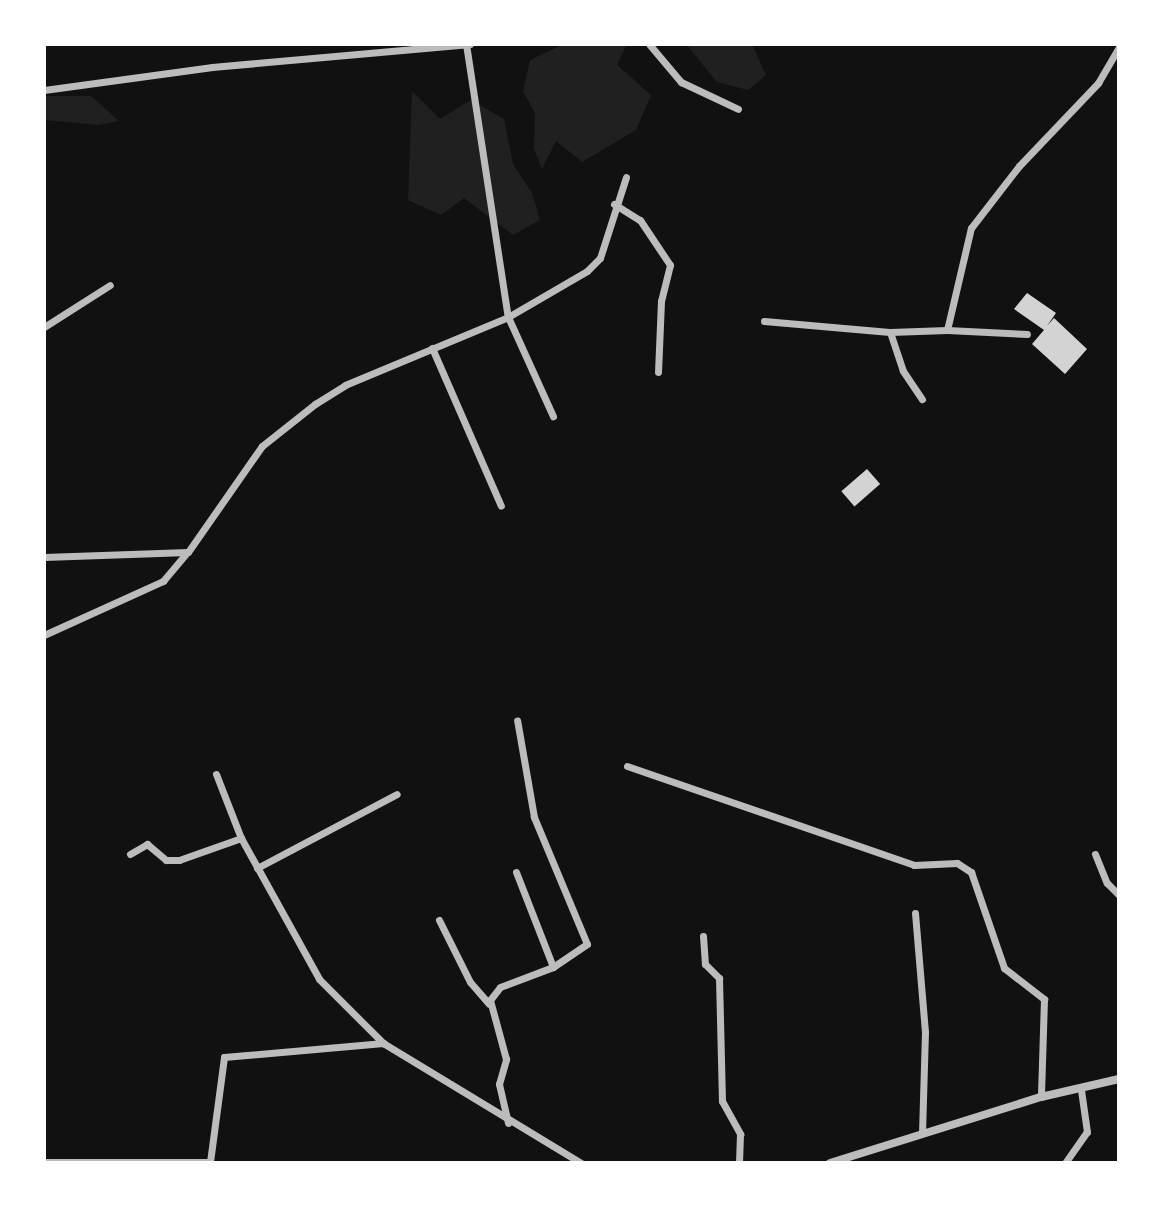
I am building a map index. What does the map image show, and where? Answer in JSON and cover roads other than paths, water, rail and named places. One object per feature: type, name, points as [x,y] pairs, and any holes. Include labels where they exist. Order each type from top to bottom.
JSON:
[{"type":"street","points":[[44,90],[212,67],[468,44],[508,317],[553,416]]},
{"type":"street","points":[[649,44],[681,82],[738,109]]},
{"type":"street","points":[[947,330],[971,228],[1019,166],[1098,83],[1119,47]]},
{"type":"street","points":[[44,635],[163,581],[188,552],[262,446],[345,385],[508,317],[587,271],[600,258],[614,204],[626,177]]},
{"type":"street","points":[[614,204],[640,220],[670,265],[661,301],[658,372]]},
{"type":"street","points":[[44,327],[110,285]]},
{"type":"street","points":[[764,321],[890,332],[947,330],[1027,334]]},
{"type":"street","points":[[890,332],[903,371],[922,399]]},
{"type":"street","points":[[432,348],[501,506]]},
{"type":"street","points":[[44,557],[188,552]]},
{"type":"street","points":[[489,1004],[500,987],[553,967],[585,949],[587,939],[534,817],[517,720]]},
{"type":"street","points":[[627,766],[902,862],[937,867],[957,863],[971,872],[1004,968],[1044,999],[1041,1097]]},
{"type":"street","points":[[216,774],[241,838],[319,979],[383,1043],[508,1123],[581,1163]]},
{"type":"street","points":[[257,868],[397,794]]},
{"type":"street","points":[[130,854],[147,844],[166,860],[179,860],[241,838]]},
{"type":"street","points":[[1095,854],[1107,883],[1119,895]]},
{"type":"street","points":[[516,872],[553,967]]},
{"type":"street","points":[[915,913],[925,1032],[922,1132]]},
{"type":"street","points":[[439,920],[470,982],[489,1004],[506,1059],[499,1084],[508,1123]]},
{"type":"street","points":[[703,936],[705,964],[719,978],[722,1101],[740,1134],[739,1163]]},
{"type":"street","points":[[44,1162],[210,1162],[224,1057],[383,1043]]},
{"type":"street","points":[[830,1163],[1041,1097],[1119,1079]]},
{"type":"street","points":[[1065,1163],[1087,1132],[1081,1090]]}]
